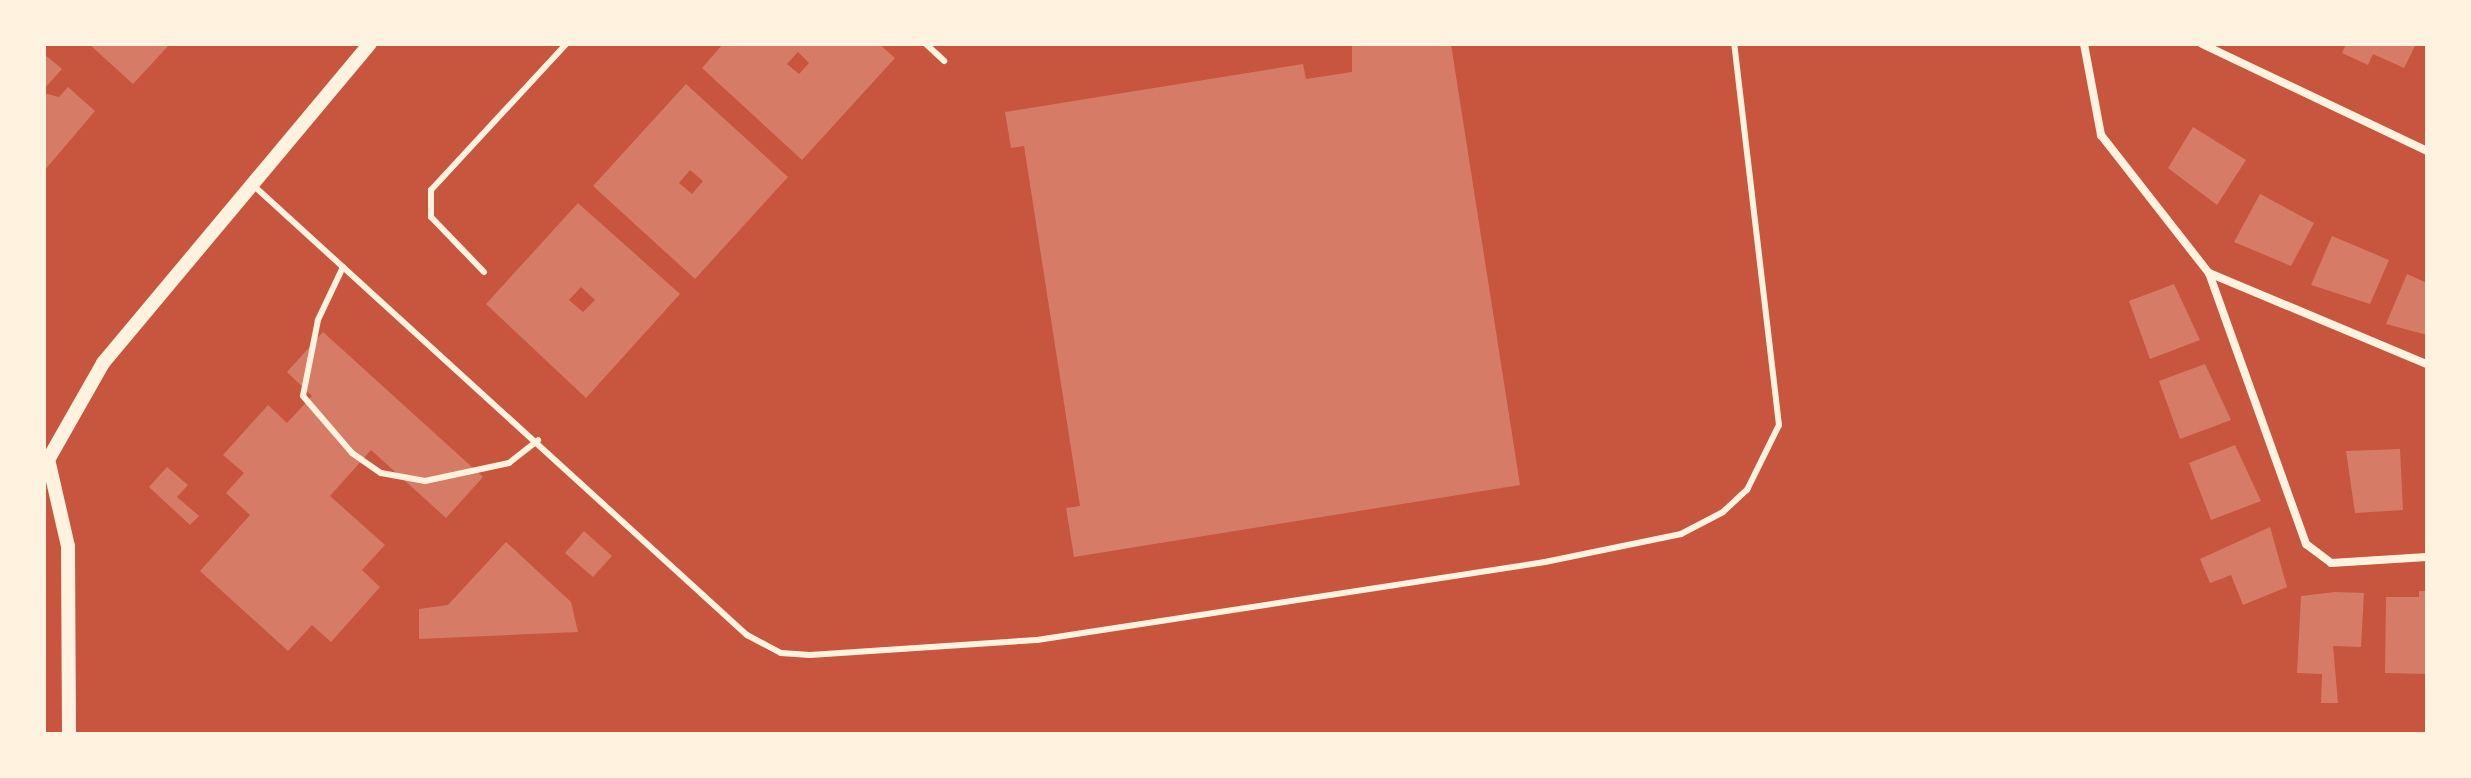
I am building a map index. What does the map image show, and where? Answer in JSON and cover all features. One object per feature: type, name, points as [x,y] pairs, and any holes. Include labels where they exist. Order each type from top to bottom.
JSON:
[{"type":"street","points":[[69,734],[68,546],[46,463],[103,363],[370,44]]},
{"type":"street","points":[[2084,44],[2101,135],[2209,273],[2306,544],[2331,563],[2427,557]]},
{"type":"street","points":[[2202,44],[2427,151]]},
{"type":"street","points":[[2209,273],[2427,364]]},
{"type":"lane","points":[[484,272],[431,217],[431,190],[566,44]]},
{"type":"lane","points":[[926,44],[944,61]]},
{"type":"lane","points":[[251,183],[538,440],[722,615],[781,653],[810,655],[1037,640],[1681,534],[1747,490],[1779,425],[1734,44]]},
{"type":"lane","points":[[343,267],[318,320],[303,396],[352,453],[381,473],[425,481],[509,463],[538,440]]},
{"type":"building","points":[[89,44],[170,44],[133,84]]},
{"type":"building","points":[[723,44],[879,44],[895,58],[802,160],[702,68]],"holes":[[[798,52],[809,63],[799,74],[787,64]]]},
{"type":"building","points":[[1352,44],[1451,44],[1520,485],[1074,557],[1066,508],[1080,506],[1024,146],[1011,148],[1005,112],[1303,64],[1306,79],[1352,72]]},
{"type":"building","points":[[2346,44],[2416,44],[2404,68],[2373,54],[2368,65],[2342,53]]},
{"type":"building","points":[[44,54],[62,69],[44,89]]},
{"type":"building","points":[[686,84],[788,177],[695,279],[593,186]],"holes":[[[690,170],[703,181],[692,194],[679,183]]]},
{"type":"building","points":[[68,87],[95,111],[44,171],[44,93],[59,97]]},
{"type":"building","points":[[2193,127],[2246,160],[2217,205],[2168,168]]},
{"type":"building","points":[[2260,194],[2314,223],[2291,266],[2234,242]]},
{"type":"building","points":[[578,203],[680,294],[586,398],[486,304]],"holes":[[[581,287],[595,300],[583,312],[569,300]]]},
{"type":"building","points":[[2332,236],[2389,260],[2370,304],[2311,285]]},
{"type":"building","points":[[2407,274],[2427,283],[2427,335],[2386,324]]},
{"type":"building","points":[[2174,284],[2200,340],[2150,359],[2129,301]]},
{"type":"building","points":[[323,332],[483,477],[446,518],[371,450],[330,496],[385,545],[362,570],[380,587],[331,642],[312,625],[288,651],[200,571],[250,515],[226,493],[244,473],[223,455],[268,405],[287,423],[312,396],[287,372]]},
{"type":"building","points":[[2205,364],[2231,420],[2180,439],[2159,381]]},
{"type":"building","points":[[2235,445],[2261,501],[2211,520],[2189,463]]},
{"type":"building","points":[[2400,449],[2403,510],[2355,513],[2346,451]]},
{"type":"building","points":[[167,467],[188,485],[177,497],[199,516],[190,525],[149,487]]},
{"type":"building","points":[[2270,527],[2287,587],[2243,605],[2231,575],[2210,583],[2200,559]]},
{"type":"building","points":[[584,531],[612,556],[593,577],[565,553]]},
{"type":"building","points":[[506,542],[571,602],[578,632],[419,639],[419,609],[448,605]]},
{"type":"building","points":[[2419,591],[2427,591],[2427,674],[2385,673],[2386,597],[2419,597]]},
{"type":"building","points":[[2364,593],[2361,647],[2333,646],[2338,703],[2321,703],[2322,674],[2297,673],[2301,596]]}]
